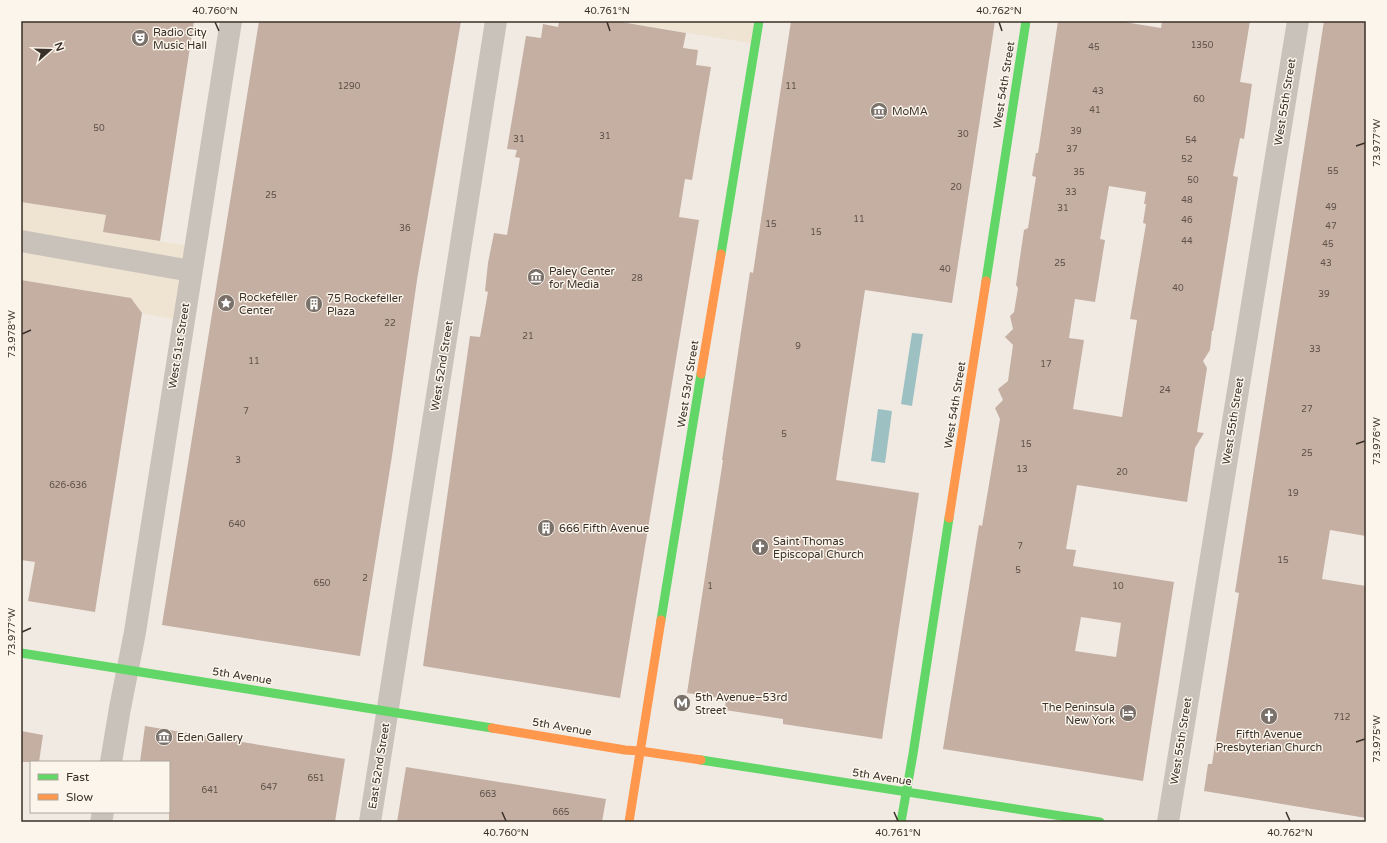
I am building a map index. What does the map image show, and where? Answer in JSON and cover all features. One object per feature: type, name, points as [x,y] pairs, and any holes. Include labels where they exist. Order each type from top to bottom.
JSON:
[{"type":"main road","name":"West 53rd Street","points":[[629,822],[759,21]]},
{"type":"main road","name":"West 54th Street","points":[[901,822],[913,754],[1026,21]]},
{"type":"main road","name":"5th Avenue","points":[[21,653],[625,750],[640,751],[1100,822]]},
{"type":"street","name":"West 51st Street","points":[[111,761],[135,632],[231,21]]},
{"type":"street","name":"West 52nd Street","points":[[387,711],[410,575],[496,21]]},
{"type":"street","name":"West 55th Street","points":[[1168,822],[1298,21]]},
{"type":"street","points":[[21,241],[191,271]]},
{"type":"street","name":"East 52nd Street","points":[[370,822],[387,711]]},
{"type":"shaded area","points":[[615,21],[759,21],[756,44]]},
{"type":"shaded area","points":[[21,202],[106,215],[103,232],[195,247],[183,321],[142,313],[131,298],[21,280]]},
{"type":"water","points":[[912,333],[923,334],[912,406],[901,404]]},
{"type":"water","points":[[878,409],[892,411],[885,463],[871,461]]},
{"type":"building","points":[[21,21],[194,21],[160,241],[103,232],[106,215],[21,202]]},
{"type":"building","points":[[259,21],[461,21],[417,280],[392,456],[360,656],[162,625]]},
{"type":"building","points":[[559,21],[615,21],[686,33],[683,48],[698,50],[696,65],[711,67],[692,180],[685,179],[679,217],[699,220],[620,698],[423,666],[470,336],[480,337],[488,292],[485,291],[488,263],[494,233],[507,235],[520,158],[515,157],[517,150],[507,149],[526,36],[541,38],[543,24],[558,27]]},
{"type":"building","points":[[791,21],[995,21],[952,303],[865,290],[836,480],[919,493],[882,739],[783,724],[783,719],[725,710],[726,699],[687,693],[750,272],[753,273]]},
{"type":"building","points":[[1058,21],[1118,21],[1161,28],[1162,21],[1250,21],[1240,82],[1252,84],[1244,139],[1240,138],[1233,176],[1238,177],[1210,350],[1203,361],[1207,368],[1197,432],[1204,433],[1195,448],[1187,502],[1077,485],[1066,549],[1076,550],[1073,566],[1174,582],[1143,781],[943,749],[979,525],[982,526],[1000,419],[995,408],[1003,400],[998,389],[1008,381],[1013,345],[1005,337],[1013,329],[1010,316],[1014,312],[1018,288],[1016,285],[1024,230],[1028,228],[1036,177],[1032,176],[1036,153],[1038,153]],"holes":[[[1109,186],[1146,192],[1143,223],[1146,224],[1130,319],[1137,320],[1122,417],[1073,409],[1084,340],[1069,338],[1075,299],[1095,302],[1105,240],[1100,239]],[[1081,617],[1121,623],[1116,657],[1075,651]]]},
{"type":"building","points":[[1324,21],[1366,21],[1366,536],[1330,530],[1322,579],[1366,586],[1366,818],[1204,791],[1208,764],[1212,764],[1239,593],[1235,592]]},
{"type":"building","points":[[21,280],[131,298],[142,313],[95,612],[28,601],[35,562],[21,560]]},
{"type":"building","points":[[145,726],[345,759],[335,822],[169,822],[170,761],[140,761]]},
{"type":"building","points":[[21,731],[43,735],[39,761],[21,762]]},
{"type":"building","points":[[406,767],[606,799],[602,822],[397,822]]},
{"type":"traffic: fast","points":[[721,254],[759,21]]},
{"type":"traffic: fast","points":[[986,281],[1026,21]]},
{"type":"traffic: fast","points":[[661,620],[701,374]]},
{"type":"traffic: fast","points":[[901,822],[913,754],[949,518]]},
{"type":"traffic: fast","points":[[21,653],[492,728]]},
{"type":"traffic: fast","points":[[701,760],[1100,822]]},
{"type":"traffic: slow","points":[[701,374],[721,254]]},
{"type":"traffic: slow","points":[[949,518],[986,281]]},
{"type":"traffic: slow","points":[[629,822],[661,620]]},
{"type":"traffic: slow","points":[[492,728],[625,750],[701,760]]},
{"type":"place","name":"Radio City Music Hall","points":[[140,38]]},
{"type":"place","name":"MoMA","points":[[879,111]]},
{"type":"place","name":"Paley Center for Media","points":[[536,277]]},
{"type":"place","name":"Rockefeller Center","points":[[226,303]]},
{"type":"place","name":"75 Rockefeller Plaza","points":[[314,304]]},
{"type":"place","name":"666 Fifth Avenue","points":[[546,528]]},
{"type":"place","name":"Saint Thomas Episcopal Church","points":[[760,547]]},
{"type":"place","name":"5th Avenue–53rd Street","points":[[682,703]]},
{"type":"place","name":"The Peninsula New York","points":[[1128,713]]},
{"type":"place","name":"Fifth Avenue Presbyterian Church","points":[[1269,716]]},
{"type":"place","name":"Eden Gallery","points":[[164,737]]}]
